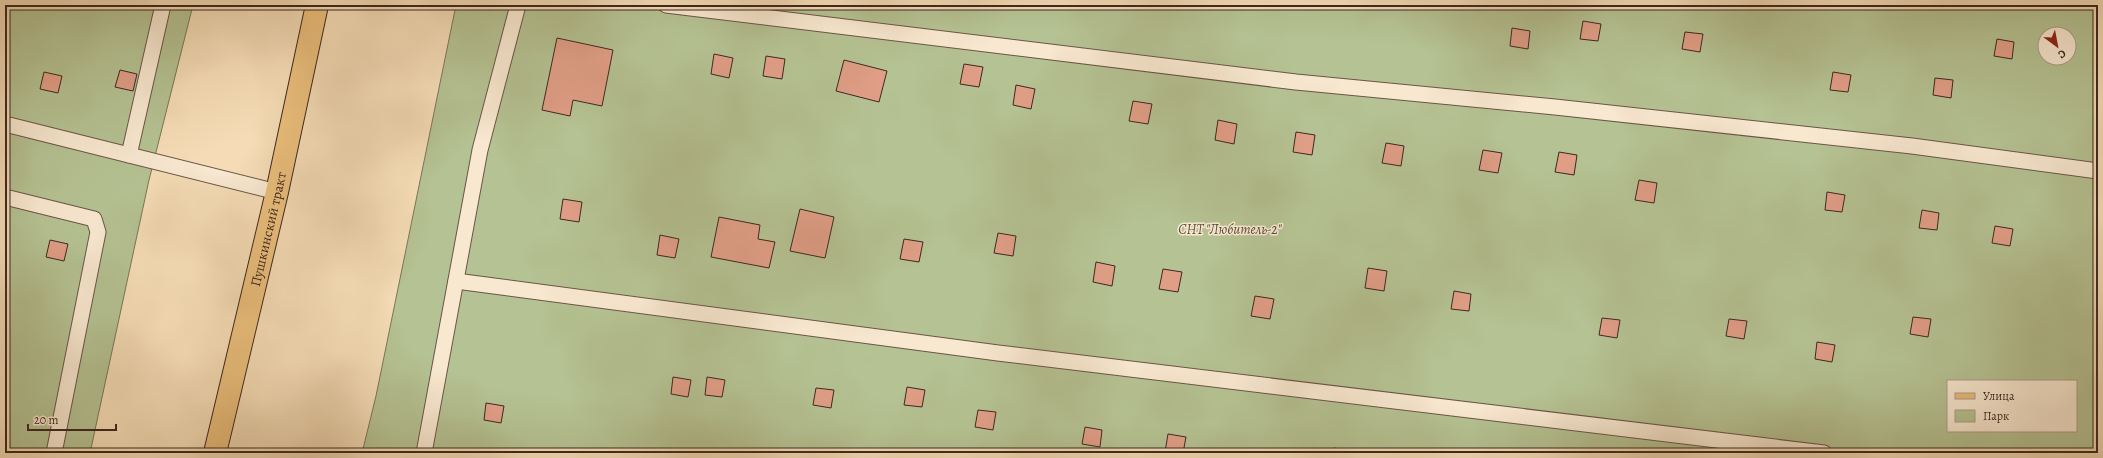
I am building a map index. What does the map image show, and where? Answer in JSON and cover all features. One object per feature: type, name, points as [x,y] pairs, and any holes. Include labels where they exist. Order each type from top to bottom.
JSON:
[{"type":"main road","name":"Пушкинский тракт","points":[[215,453],[277,192],[317,5]]},
{"type":"lane","points":[[129,155],[163,5]]},
{"type":"lane","points":[[424,453],[480,150],[518,5]]},
{"type":"lane","points":[[666,5],[1288,81],[1912,146],[2098,171]]},
{"type":"lane","points":[[5,124],[277,192]]},
{"type":"lane","points":[[5,197],[94,219],[98,232],[54,453]]},
{"type":"lane","points":[[456,281],[1006,354],[1824,453]]},
{"type":"green space","points":[[5,5],[193,5],[149,180],[90,453],[5,453]]},
{"type":"green space","name":"СНТ \"Любитель-2\"","points":[[456,5],[2098,5],[2098,453],[362,453],[376,396]]},
{"type":"building","points":[[1583,21],[1601,24],[1598,41],[1580,39]]},
{"type":"building","points":[[1512,28],[1530,31],[1528,49],[1510,46]]},
{"type":"building","points":[[1685,32],[1703,34],[1700,52],[1682,49]]},
{"type":"building","points":[[557,38],[613,50],[602,106],[573,100],[570,116],[542,110]]},
{"type":"building","points":[[1997,39],[2014,42],[2012,59],[1994,56]]},
{"type":"building","points":[[714,54],[733,58],[729,78],[711,74]]},
{"type":"building","points":[[766,56],[785,59],[782,79],[763,76]]},
{"type":"building","points":[[844,60],[887,71],[879,102],[836,91]]},
{"type":"building","points":[[964,64],[983,67],[979,87],[960,84]]},
{"type":"building","points":[[120,70],[137,74],[133,91],[115,87]]},
{"type":"building","points":[[44,72],[62,76],[58,93],[40,89]]},
{"type":"building","points":[[1833,72],[1851,75],[1848,92],[1830,90]]},
{"type":"building","points":[[1935,78],[1953,80],[1951,98],[1933,95]]},
{"type":"building","points":[[1016,85],[1035,89],[1031,109],[1013,105]]},
{"type":"building","points":[[1133,101],[1152,104],[1148,124],[1129,121]]},
{"type":"building","points":[[1218,120],[1237,124],[1234,144],[1215,140]]},
{"type":"building","points":[[1296,132],[1315,135],[1312,155],[1293,152]]},
{"type":"building","points":[[1386,143],[1404,146],[1401,166],[1382,163]]},
{"type":"building","points":[[1483,150],[1502,153],[1498,173],[1479,170]]},
{"type":"building","points":[[1559,152],[1577,155],[1574,175],[1555,172]]},
{"type":"building","points":[[1639,180],[1657,183],[1654,203],[1635,200]]},
{"type":"building","points":[[1827,192],[1845,195],[1842,212],[1825,210]]},
{"type":"building","points":[[563,199],[582,202],[579,222],[560,219]]},
{"type":"building","points":[[800,209],[834,217],[825,258],[790,251]]},
{"type":"building","points":[[1922,210],[1939,213],[1937,230],[1919,228]]},
{"type":"building","points":[[719,217],[760,225],[758,239],[775,242],[769,268],[711,257]]},
{"type":"building","points":[[1995,226],[2013,229],[2010,246],[1992,243]]},
{"type":"building","points":[[998,233],[1016,236],[1013,256],[994,253]]},
{"type":"building","points":[[660,235],[679,239],[675,258],[657,255]]},
{"type":"building","points":[[904,239],[923,242],[919,262],[900,259]]},
{"type":"building","points":[[50,240],[68,244],[64,261],[46,257]]},
{"type":"building","points":[[1096,262],[1115,266],[1112,286],[1093,282]]},
{"type":"building","points":[[1368,268],[1387,271],[1384,291],[1365,288]]},
{"type":"building","points":[[1163,269],[1182,272],[1178,292],[1159,289]]},
{"type":"building","points":[[1454,291],[1471,294],[1469,311],[1451,309]]},
{"type":"building","points":[[1255,296],[1274,299],[1270,319],[1251,316]]},
{"type":"building","points":[[1913,317],[1931,319],[1928,337],[1910,334]]},
{"type":"building","points":[[1602,318],[1620,320],[1617,338],[1599,335]]},
{"type":"building","points":[[1729,319],[1747,321],[1744,339],[1726,336]]},
{"type":"building","points":[[1817,342],[1835,345],[1832,362],[1815,359]]},
{"type":"building","points":[[673,377],[691,380],[688,397],[671,394]]},
{"type":"building","points":[[707,377],[725,380],[722,397],[705,395]]},
{"type":"building","points":[[907,387],[925,390],[922,407],[904,405]]},
{"type":"building","points":[[816,388],[834,390],[831,408],[813,405]]},
{"type":"building","points":[[486,403],[504,406],[501,423],[484,420]]},
{"type":"building","points":[[978,410],[996,412],[993,430],[975,427]]},
{"type":"building","points":[[1085,427],[1102,430],[1100,447],[1082,444]]},
{"type":"building","points":[[1168,434],[1186,437],[1183,453],[1165,452]]},
{"type":"building","points":[[1334,448],[1352,451],[1352,453],[1333,453]]}]
